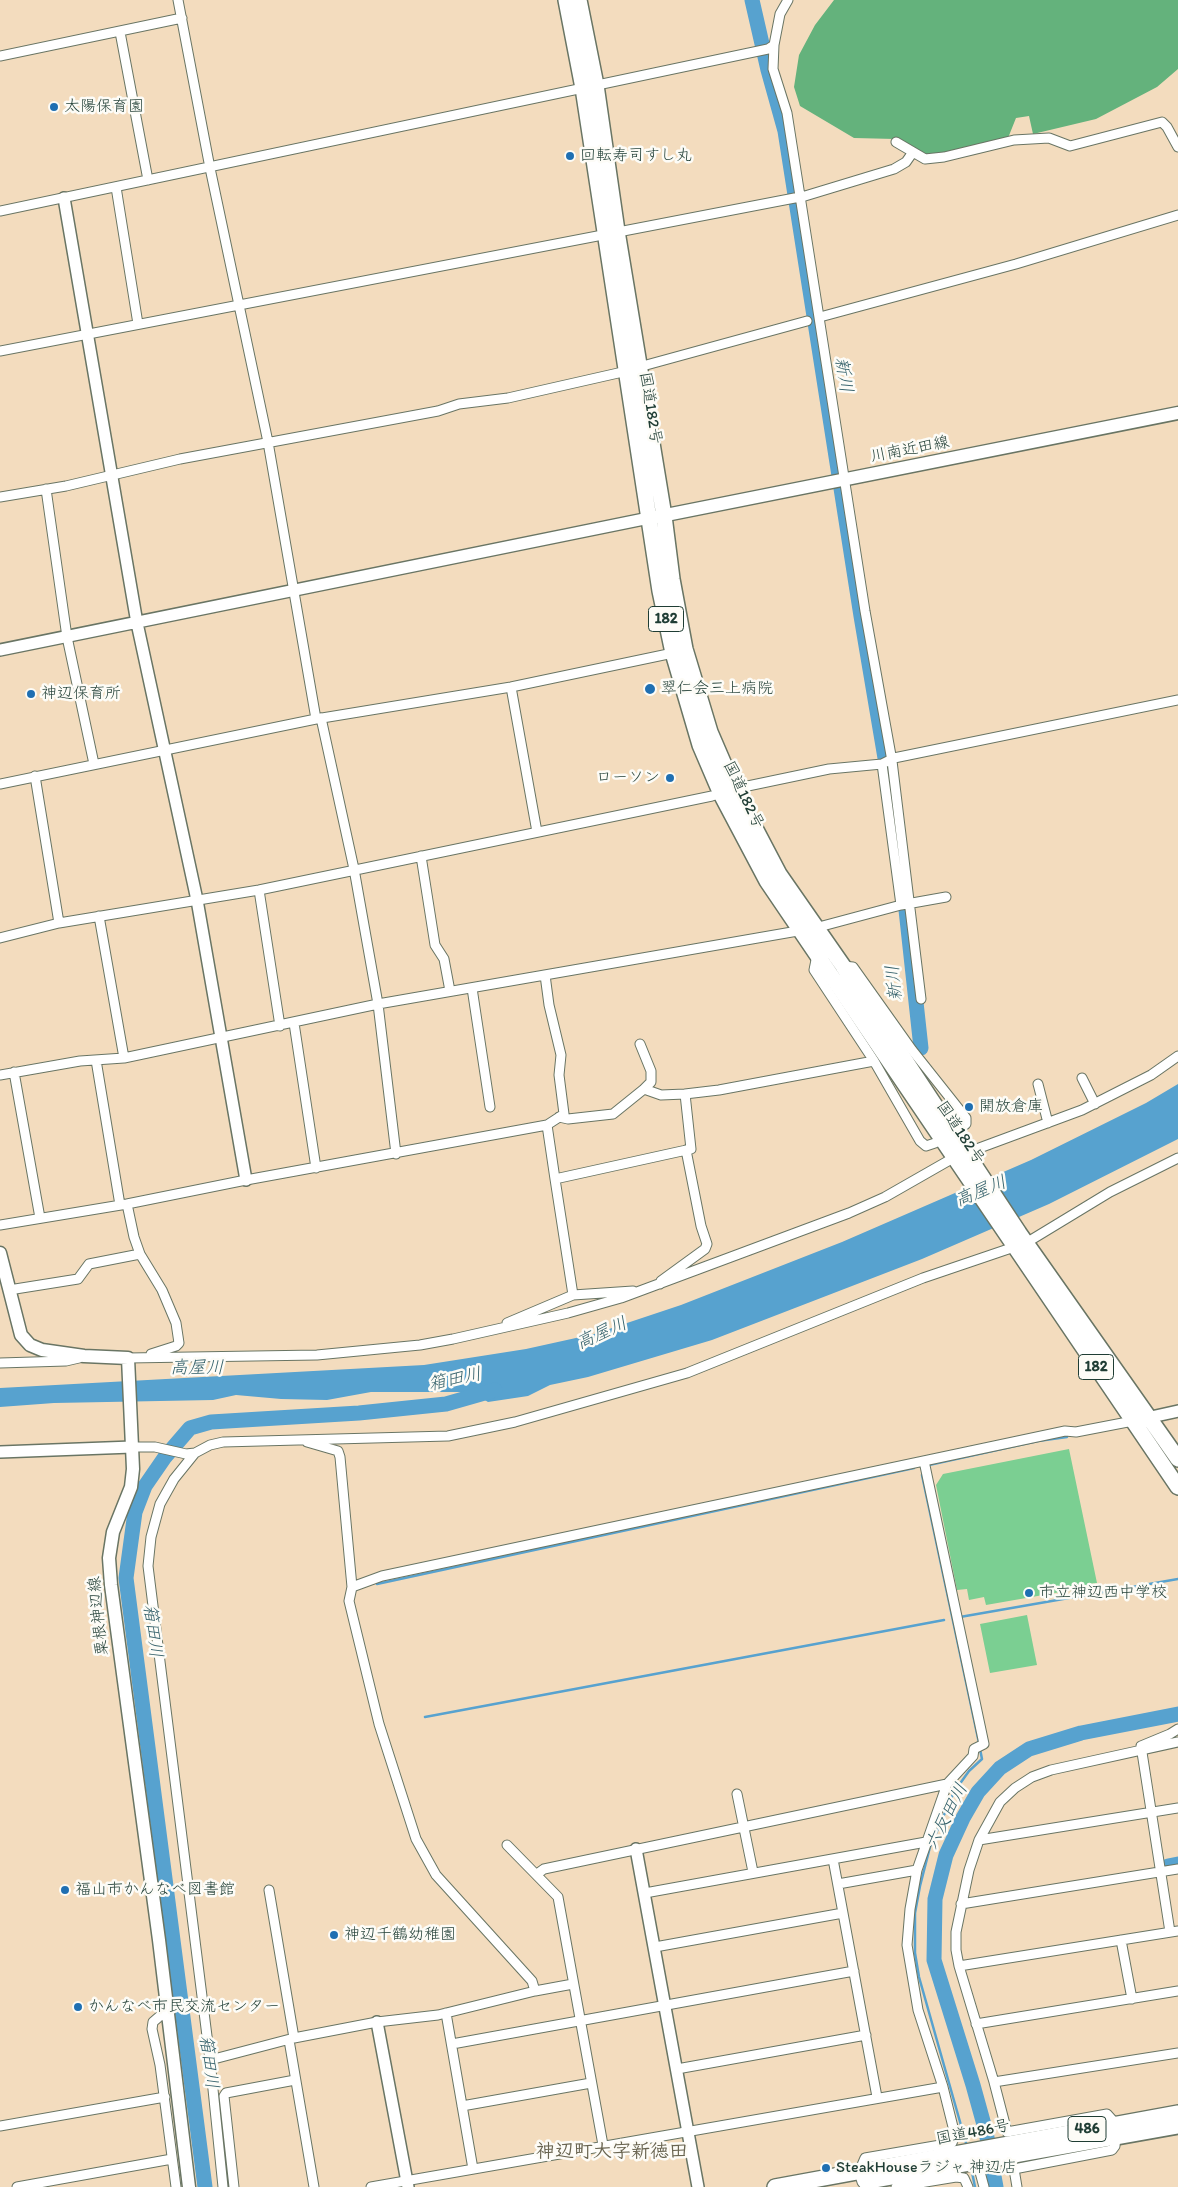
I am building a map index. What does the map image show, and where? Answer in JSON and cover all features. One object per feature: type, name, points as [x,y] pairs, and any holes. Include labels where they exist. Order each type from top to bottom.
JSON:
[{"type":"highway","name":"国道182号","points":[[566,0],[589,87]]},
{"type":"highway","name":"国道182号","points":[[579,0],[589,87],[656,517],[672,580],[685,649],[728,792]]},
{"type":"highway","name":"国道182号","points":[[656,517],[660,590],[673,653],[700,745],[778,874],[808,929],[817,955],[964,1159]]},
{"type":"highway","name":"国道182号","points":[[808,929],[844,966],[964,1159],[1133,1421],[1178,1487]]},
{"type":"highway","name":"国道182号","points":[[1017,1240],[1150,1417],[1178,1460]]},
{"type":"highway","name":"国道486号","points":[[1116,2131],[1178,2113]]},
{"type":"highway","name":"国道486号","points":[[834,2187],[978,2157],[998,2151],[1116,2131],[1178,2126]]},
{"type":"highway","name":"国道486号","points":[[775,2187],[862,2180]]},
{"type":"main road","name":"川南近田線","points":[[656,517],[1178,413]]},
{"type":"main road","points":[[0,1253],[21,1335],[30,1345],[42,1350],[128,1360]]},
{"type":"main road","name":"粟根神辺線","points":[[128,1360],[133,1469],[131,1487],[112,1532],[110,1567],[116,1627],[159,1940],[189,2187]]},
{"type":"street","points":[[178,0],[210,168],[268,442],[318,718],[354,869],[378,1004],[396,1154]]},
{"type":"street","points":[[788,0],[780,14],[771,47],[773,70],[788,114],[820,317],[839,481],[892,761],[906,904]]},
{"type":"street","points":[[0,56],[182,18]]},
{"type":"street","points":[[120,32],[148,180]]},
{"type":"street","points":[[0,211],[758,52],[771,47]]},
{"type":"street","points":[[896,142],[925,159],[1014,140],[1049,138],[1070,146],[1162,122],[1167,127],[1178,147]]},
{"type":"street","points":[[0,351],[611,232],[801,197],[894,169],[906,162],[913,152]]},
{"type":"street","points":[[116,187],[138,324]]},
{"type":"street","points":[[64,198],[137,623],[197,900],[246,1180]]},
{"type":"street","points":[[820,317],[1016,264],[1178,215]]},
{"type":"street","points":[[0,497],[46,489],[180,459],[438,411],[459,404],[508,398],[633,369],[807,321]]},
{"type":"street","points":[[46,489],[67,637],[94,764]]},
{"type":"street","points":[[0,650],[656,517]]},
{"type":"street","points":[[0,784],[318,718],[511,687],[673,653]]},
{"type":"street","points":[[511,687],[537,832]]},
{"type":"street","points":[[0,938],[59,923],[258,890],[728,792],[829,769],[882,764],[892,761],[894,758],[1178,700]]},
{"type":"street","points":[[882,764],[921,999]]},
{"type":"street","points":[[35,776],[59,923]]},
{"type":"street","points":[[421,856],[435,946],[444,959],[450,991]]},
{"type":"street","points":[[258,890],[280,1026]]},
{"type":"street","points":[[0,1075],[80,1061],[124,1058],[378,1004],[808,929],[906,904],[946,897]]},
{"type":"street","points":[[99,916],[124,1058]]},
{"type":"street","points":[[817,955],[814,970],[874,1061],[920,1141],[926,1146],[935,1143]]},
{"type":"street","points":[[844,966],[853,967],[912,1050],[966,1118],[966,1124],[962,1127]]},
{"type":"street","points":[[0,1225],[123,1205],[246,1180],[547,1125],[564,1114],[559,1075],[561,1055],[549,1005],[545,975]]},
{"type":"street","points":[[472,988],[490,1107]]},
{"type":"street","points":[[294,1023],[316,1168]]},
{"type":"street","points":[[559,1118],[568,1119],[613,1114],[644,1089],[651,1082],[651,1071],[640,1044]]},
{"type":"street","points":[[143,1357],[317,1355],[420,1345],[497,1330],[568,1313],[638,1293],[858,1209],[964,1159],[1095,1104],[1151,1075],[1178,1056]]},
{"type":"street","points":[[96,1060],[123,1205],[140,1254],[162,1290],[176,1323],[179,1343],[176,1346],[128,1360]]},
{"type":"street","points":[[644,1089],[661,1095],[685,1094],[874,1061]]},
{"type":"street","points":[[14,1072],[40,1218]]},
{"type":"street","points":[[1082,1078],[1095,1104]]},
{"type":"street","points":[[1038,1084],[1048,1123]]},
{"type":"street","points":[[554,1179],[691,1149],[685,1094]]},
{"type":"street","points":[[547,1125],[554,1179],[574,1295]]},
{"type":"street","points":[[660,1285],[660,1281],[705,1249],[707,1244],[701,1226],[686,1150]]},
{"type":"street","points":[[223,2187],[210,2060],[148,1566],[151,1537],[160,1504],[174,1479],[196,1453],[210,1445],[223,1442],[448,1436],[515,1422],[688,1373],[1017,1240],[1178,1158]]},
{"type":"street","points":[[9,1290],[78,1279],[89,1264],[140,1254]]},
{"type":"street","points":[[497,1330],[499,1326],[574,1295],[634,1291],[638,1293]]},
{"type":"street","points":[[0,1364],[66,1361],[84,1356]]},
{"type":"street","points":[[352,1587],[382,1576],[1065,1431],[1076,1432],[1178,1411]]},
{"type":"street","points":[[304,1441],[318,1447],[338,1451],[340,1457],[352,1587],[349,1601],[379,1724],[416,1839],[436,1875],[532,1981],[534,1991]]},
{"type":"street","points":[[0,1452],[132,1444],[186,1454],[196,1453]]},
{"type":"street","points":[[862,2180],[865,2158],[952,2142],[955,2134],[943,2086],[918,2010],[907,1945],[916,1870],[948,1784],[973,1756],[974,1749],[984,1744],[924,1461]]},
{"type":"street","points":[[959,1966],[1174,1931],[1160,1872],[1140,1746],[1178,1729]]},
{"type":"street","points":[[1017,2187],[1014,2168],[1112,2150],[1115,2146],[1116,2131],[1107,2114],[1006,2132],[994,2082],[959,1966],[956,1950],[956,1932],[969,1870],[980,1840],[1000,1802],[1014,1788],[1032,1777],[1078,1763],[1178,1742]]},
{"type":"street","points":[[537,1874],[544,1869],[948,1784]]},
{"type":"street","points":[[737,1794],[753,1872]]},
{"type":"street","points":[[980,1840],[1178,1808]]},
{"type":"street","points":[[645,1893],[926,1842]]},
{"type":"street","points":[[507,1845],[558,1897],[590,2083],[603,2145]]},
{"type":"street","points":[[636,1849],[698,2187]]},
{"type":"street","points":[[834,1859],[877,2097]]},
{"type":"street","points":[[961,1904],[1178,1869]]},
{"type":"street","points":[[838,1884],[916,1870]]},
{"type":"street","points":[[269,1890],[291,2039],[295,2080],[314,2187]]},
{"type":"street","points":[[655,1946],[843,1913]]},
{"type":"street","points":[[1122,1940],[1132,1999]]},
{"type":"street","points":[[452,2044],[854,1971]]},
{"type":"street","points":[[210,2060],[291,2039],[378,2022],[446,2013],[534,1991],[573,1984]]},
{"type":"street","points":[[976,2024],[1178,1992]]},
{"type":"street","points":[[446,2013],[473,2169]]},
{"type":"street","points":[[167,2015],[160,2016],[153,2022],[152,2028],[165,2097],[176,2187]]},
{"type":"street","points":[[378,2022],[407,2184]]},
{"type":"street","points":[[677,2069],[866,2035]]},
{"type":"street","points":[[994,2082],[1178,2053]]},
{"type":"street","points":[[234,2187],[224,2096],[226,2093],[295,2080]]},
{"type":"street","points":[[462,2106],[590,2083]]},
{"type":"street","points":[[371,2187],[407,2184],[473,2169],[603,2145],[943,2086]]},
{"type":"street","points":[[0,2126],[165,2097]]},
{"type":"street","points":[[978,2157],[984,2187]]},
{"type":"street","points":[[17,2187],[172,2159]]},
{"type":"street","points":[[896,2187],[956,2177],[964,2178],[968,2187]]},
{"type":"green space","points":[[834,0],[1178,0],[1178,69],[1157,87],[1096,119],[1033,134],[1029,116],[1016,118],[1006,143],[931,158],[895,139],[854,138],[800,106],[794,87],[799,55],[815,25]]},
{"type":"green space","points":[[1069,1449],[1097,1583],[1089,1584],[1089,1587],[986,1605],[984,1597],[969,1600],[967,1589],[957,1590],[936,1485],[943,1474]]},
{"type":"green space","points":[[1027,1615],[1037,1665],[990,1673],[980,1624]]},
{"type":"water","name":"高屋川","points":[[1178,1084],[1178,1139],[1049,1204],[922,1259],[712,1340],[588,1377],[550,1385],[528,1396],[488,1402],[472,1392],[371,1392],[327,1400],[281,1399],[236,1395],[213,1400],[54,1403],[0,1407],[0,1388],[424,1365],[526,1349],[594,1334],[681,1305],[842,1242],[1031,1160],[1146,1103]]},
{"type":"waterway","name":"新川","points":[[752,0],[768,70],[785,131],[885,758]]},
{"type":"waterway","name":"新川","points":[[887,767],[894,810]]},
{"type":"waterway","name":"新川","points":[[906,910],[921,1048],[916,1049]]},
{"type":"waterway","name":"箱田川","points":[[205,2187],[126,1578],[135,1512],[145,1486],[165,1457],[190,1428],[211,1422],[359,1413],[446,1404],[495,1390]]},
{"type":"waterway","points":[[929,1465],[1038,1441],[1067,1437]]},
{"type":"waterway","points":[[377,1584],[914,1468]]},
{"type":"waterway","points":[[922,1475],[979,1743]]},
{"type":"waterway","points":[[960,1617],[1178,1579]]},
{"type":"waterway","points":[[425,1717],[944,1620]]},
{"type":"waterway","name":"六反田川","points":[[996,2187],[986,2132],[934,1960],[935,1899],[946,1855],[963,1818],[978,1792],[1000,1768],[1029,1749],[1081,1733],[1178,1714]]},
{"type":"waterway","points":[[966,2143],[919,1977],[915,1953],[915,1913],[930,1847],[954,1792],[969,1771],[982,1759],[980,1749]]},
{"type":"waterway","name":"六反田川","points":[[1168,1866],[1178,1864]]},
{"type":"waterway","points":[[972,2172],[975,2187]]},
{"type":"place","name":"太陽保育園","points":[[54,107]]},
{"type":"place","name":"回転寿司すし丸","points":[[570,156]]},
{"type":"place","name":"翠仁会三上病院","points":[[650,689]]},
{"type":"place","name":"神辺保育所","points":[[31,694]]},
{"type":"place","name":"ローソン","points":[[670,778]]},
{"type":"place","name":"開放倉庫","points":[[969,1107]]},
{"type":"place","name":"市立神辺西中学校","points":[[1029,1593]]},
{"type":"place","name":"福山市かんなべ図書館","points":[[65,1890]]},
{"type":"place","name":"神辺千鶴幼稚園","points":[[334,1935]]},
{"type":"place","name":"かんなべ市民交流センター","points":[[78,2007]]},
{"type":"place","name":"SteakHouseラジャ 神辺店","points":[[826,2168]]},
{"type":"district","name":"神辺町大字新徳田","points":[[612,2152]]}]
